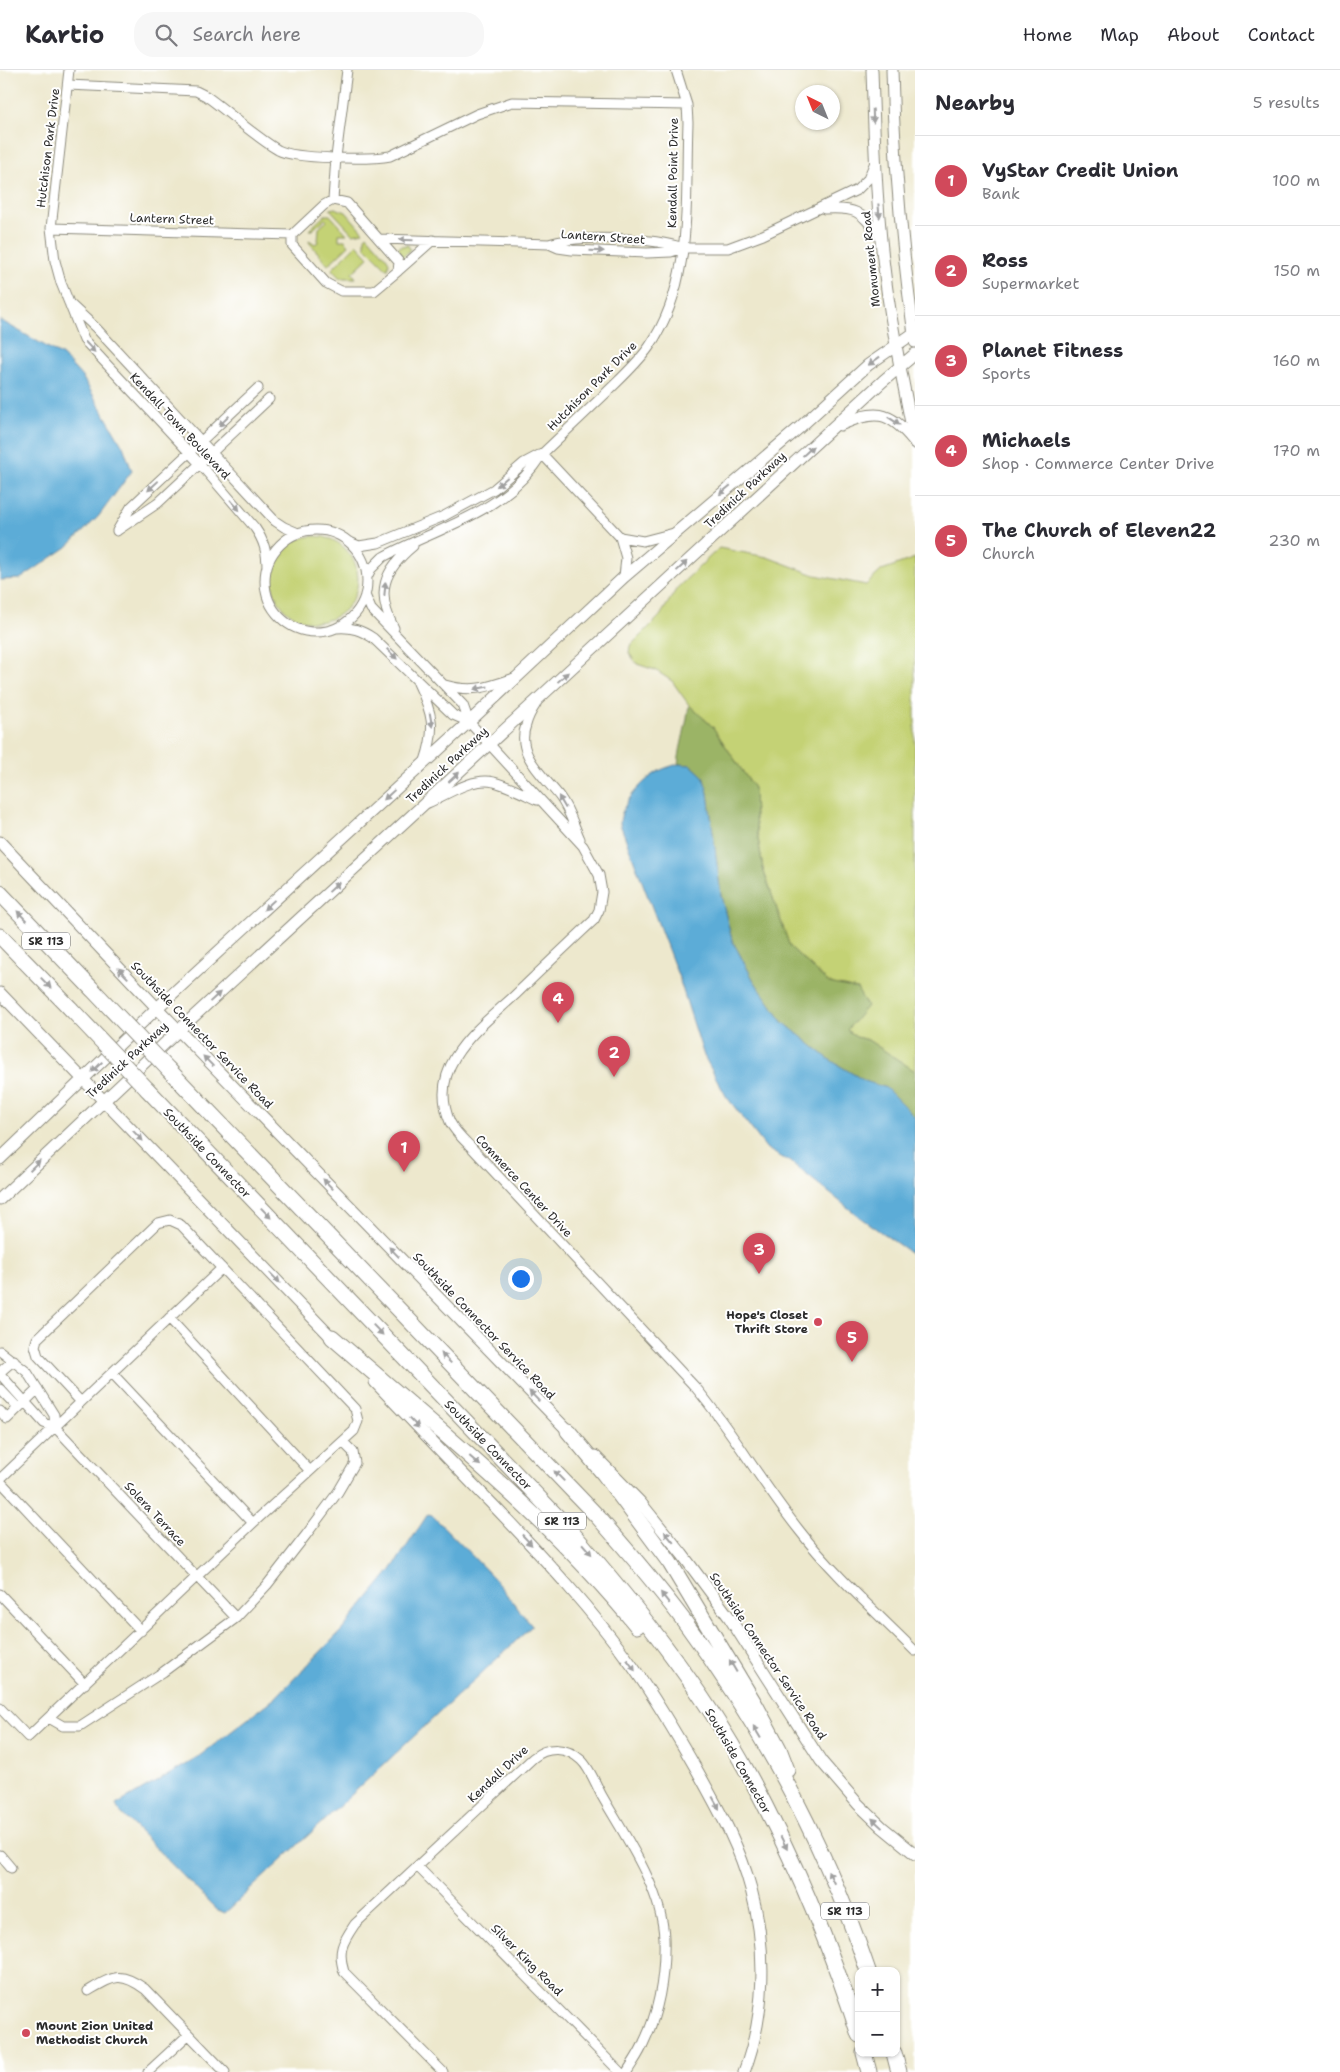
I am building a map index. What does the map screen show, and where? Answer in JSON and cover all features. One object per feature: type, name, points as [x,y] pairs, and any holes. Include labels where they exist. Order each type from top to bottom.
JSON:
[{"type":"highway","name":"SR 113","points":[[0,892],[590,1509],[639,1564],[684,1622],[739,1703],[775,1763],[836,1886],[866,1967]]},
{"type":"highway","name":"Southside Connector","points":[[0,936],[568,1528],[616,1582],[696,1691],[748,1773],[788,1851],[825,1937],[855,2023]]},
{"type":"highway","points":[[332,1337],[502,1484],[587,1569],[668,1664],[768,1812]]},
{"type":"highway","points":[[568,1431],[642,1523],[707,1622],[779,1749],[805,1821]]},
{"type":"highway","points":[[865,2057],[869,2072]]},
{"type":"highway","points":[[895,2057],[899,2072]]},
{"type":"street","name":"Hutchison Park Drive","points":[[51,228],[69,70]]},
{"type":"street","points":[[334,200],[336,157],[347,70]]},
{"type":"street","name":"Kendall Point Drive","points":[[676,70],[687,105],[684,248]]},
{"type":"street","name":"Monument Road","points":[[872,70],[875,162],[881,238],[896,345],[915,442]]},
{"type":"street","points":[[892,70],[895,155],[904,261],[915,335]]},
{"type":"street","points":[[68,85],[196,91],[206,96],[278,150],[293,154],[336,157],[379,158],[390,156],[484,111],[512,102],[687,105]]},
{"type":"street","name":"Lantern Street","points":[[380,239],[550,244],[573,238],[670,243],[684,248],[728,248],[763,235],[857,190],[868,179],[875,162]]},
{"type":"street","points":[[398,271],[399,262],[347,203],[334,200],[324,205],[292,235],[292,245],[326,283],[341,291],[374,291],[398,271],[432,240]]},
{"type":"street","points":[[817,209],[850,208],[858,212],[881,238]]},
{"type":"street","name":"Lantern Street","points":[[51,228],[292,235]]},
{"type":"street","name":"Kendall Town Boulevard","points":[[51,228],[55,262],[84,340],[200,464],[262,538],[267,568]]},
{"type":"street","name":"Hutchison Park Drive","points":[[367,577],[371,568],[383,557],[476,514],[497,501],[531,470],[542,454],[630,370],[649,347],[667,316],[676,294],[684,248]]},
{"type":"street","points":[[904,261],[915,276]]},
{"type":"street","name":"Kendall Town Boulevard","points":[[69,303],[90,322],[275,521],[298,533]]},
{"type":"street","name":"Tredinick Parkway","points":[[0,1159],[157,1008],[624,577],[799,428],[868,365],[896,345],[915,335]]},
{"type":"street","name":"Tredinick Parkway","points":[[0,1199],[179,1030],[833,427],[915,354]]},
{"type":"street","points":[[258,388],[131,507],[117,531],[158,503],[269,400]]},
{"type":"street","points":[[833,427],[867,414],[882,414],[898,423],[915,442]]},
{"type":"street","name":"Hutchison Park Drive","points":[[349,542],[359,546],[378,543],[444,516],[494,489],[524,463],[542,454]]},
{"type":"street","points":[[542,454],[620,537],[626,558],[624,577]]},
{"type":"street","points":[[311,530],[325,530],[338,534],[349,542],[358,552],[364,564],[367,577],[365,596],[353,615],[334,628],[321,632],[307,631],[282,619],[273,608],[267,596],[265,582],[271,557],[278,547],[298,533],[311,530]]},
{"type":"street","points":[[620,537],[643,541],[674,533]]},
{"type":"street","points":[[397,634],[387,614],[383,592],[385,582],[391,567],[420,541]]},
{"type":"street","name":"Commerce Center Drive","points":[[365,596],[371,609],[463,705],[469,722],[488,745],[583,846],[599,875],[602,892],[599,910],[594,920],[474,1033],[455,1054],[449,1069],[444,1095],[450,1122],[472,1148],[696,1388],[720,1418],[800,1531],[831,1567],[915,1652]]},
{"type":"street","name":"Commerce Center Drive","points":[[334,628],[361,630],[373,638],[453,715],[469,722]]},
{"type":"street","points":[[445,685],[472,690],[486,688],[517,677]]},
{"type":"street","points":[[416,678],[427,701],[432,723],[432,742],[425,762]]},
{"type":"street","points":[[537,700],[525,725],[524,747],[533,764],[562,800],[583,846]]},
{"type":"street","points":[[424,804],[467,785],[487,781],[542,802]]},
{"type":"street","name":"Southside Connector Service Road","points":[[0,842],[157,1008],[568,1431],[608,1467],[640,1502],[729,1616],[821,1761],[836,1780],[882,1827],[915,1854]]},
{"type":"street","points":[[0,993],[527,1541],[583,1603],[633,1667],[677,1734],[721,1812],[751,1888],[760,1934],[762,1972],[759,2012],[751,2053],[744,2072]]},
{"type":"street","points":[[0,1708],[28,1737],[253,1523],[343,1442],[354,1431],[358,1421],[355,1410],[181,1225],[170,1220],[158,1223],[37,1339],[35,1346],[38,1356],[81,1402]]},
{"type":"street","points":[[141,1631],[0,1480],[222,1268]]},
{"type":"street","points":[[169,1318],[310,1471]]},
{"type":"street","name":"Solera Terrace","points":[[0,1351],[27,1372],[54,1415],[55,1427]]},
{"type":"street","points":[[0,1373],[14,1360]]},
{"type":"street","name":"Solera Terrace","points":[[0,1373],[21,1405],[44,1423],[55,1427],[236,1618]]},
{"type":"street","points":[[112,1373],[253,1523]]},
{"type":"street","points":[[0,1388],[21,1405]]},
{"type":"street","points":[[0,1411],[7,1419],[38,1389]]},
{"type":"street","points":[[49,1718],[63,1726],[80,1726],[163,1672],[236,1618],[266,1585],[338,1492],[355,1463],[353,1452],[343,1442]]},
{"type":"street","points":[[0,1594],[85,1684]]},
{"type":"street","name":"Kendall Drive","points":[[443,2072],[344,1972],[340,1958],[343,1942],[355,1924],[541,1752],[566,1750],[582,1761],[634,1850],[656,1896],[664,1937],[662,1978],[656,2009],[644,2043],[627,2072]]},
{"type":"street","points":[[0,1855],[10,1868]]},
{"type":"street","name":"Silver King Road","points":[[417,1866],[620,2072]]},
{"type":"street","points":[[88,1991],[113,1978],[132,1979],[225,2072]]},
{"type":"street","points":[[148,2072],[188,2035]]},
{"type":"green space","points":[[335,208],[346,212],[363,232],[353,234],[330,209]]},
{"type":"green space","points":[[325,215],[330,215],[347,234],[339,234],[339,240],[345,240],[349,245],[328,265],[309,242],[309,240],[315,244],[318,242],[319,228],[327,221],[325,219],[312,230],[309,230]]},
{"type":"green space","points":[[367,235],[387,258],[389,262],[388,270],[365,247],[365,237]]},
{"type":"green space","points":[[357,244],[369,257],[352,273],[356,278],[340,278],[332,270],[333,268]]},
{"type":"green space","points":[[408,245],[410,250],[402,258],[398,248]]},
{"type":"green space","points":[[315,536],[339,543],[351,555],[358,579],[351,603],[339,615],[315,622],[291,615],[279,603],[272,579],[279,555],[291,543]]},
{"type":"green space","points":[[719,548],[767,557],[815,575],[866,585],[882,570],[915,558],[915,1071],[868,1040],[856,1037],[847,1030],[866,1006],[857,989],[829,983],[790,947],[763,869],[755,819],[754,788],[712,726],[689,705],[672,681],[655,670],[637,664],[629,653],[630,646],[660,616],[677,588]]},
{"type":"green space","points":[[689,705],[712,726],[754,788],[755,819],[763,869],[790,947],[829,983],[857,989],[867,1006],[847,1030],[856,1037],[868,1040],[915,1071],[915,1117],[886,1088],[865,1081],[830,1060],[783,1022],[754,981],[732,940],[721,896],[708,793],[703,776],[691,765],[678,764]]},
{"type":"water","points":[[0,320],[63,356],[83,378],[123,446],[132,471],[98,517],[67,547],[20,579],[0,580]]},
{"type":"water","points":[[678,764],[691,765],[703,776],[708,793],[721,896],[732,940],[754,981],[783,1022],[830,1060],[865,1081],[886,1088],[915,1117],[915,1256],[862,1219],[792,1163],[767,1149],[726,1096],[704,1056],[679,978],[620,824],[621,816],[628,801],[639,787],[659,771]]},
{"type":"water","points":[[428,1514],[432,1515],[491,1575],[532,1626],[225,1913],[216,1909],[119,1811],[116,1805],[194,1760],[275,1698],[342,1630],[391,1570]]},
{"type":"place","name":"Michaels","points":[[558,1023]]},
{"type":"place","name":"Ross","points":[[614,1077]]},
{"type":"place","name":"VyStar Credit Union","points":[[404,1172]]},
{"type":"place","name":"Planet Fitness","points":[[759,1274]]},
{"type":"place","name":"Hope's Closet Thrift Store","points":[[818,1322]]},
{"type":"place","name":"The Church of Eleven22","points":[[852,1362]]},
{"type":"place","name":"Mount Zion United Methodist Church","points":[[26,2033]]}]
